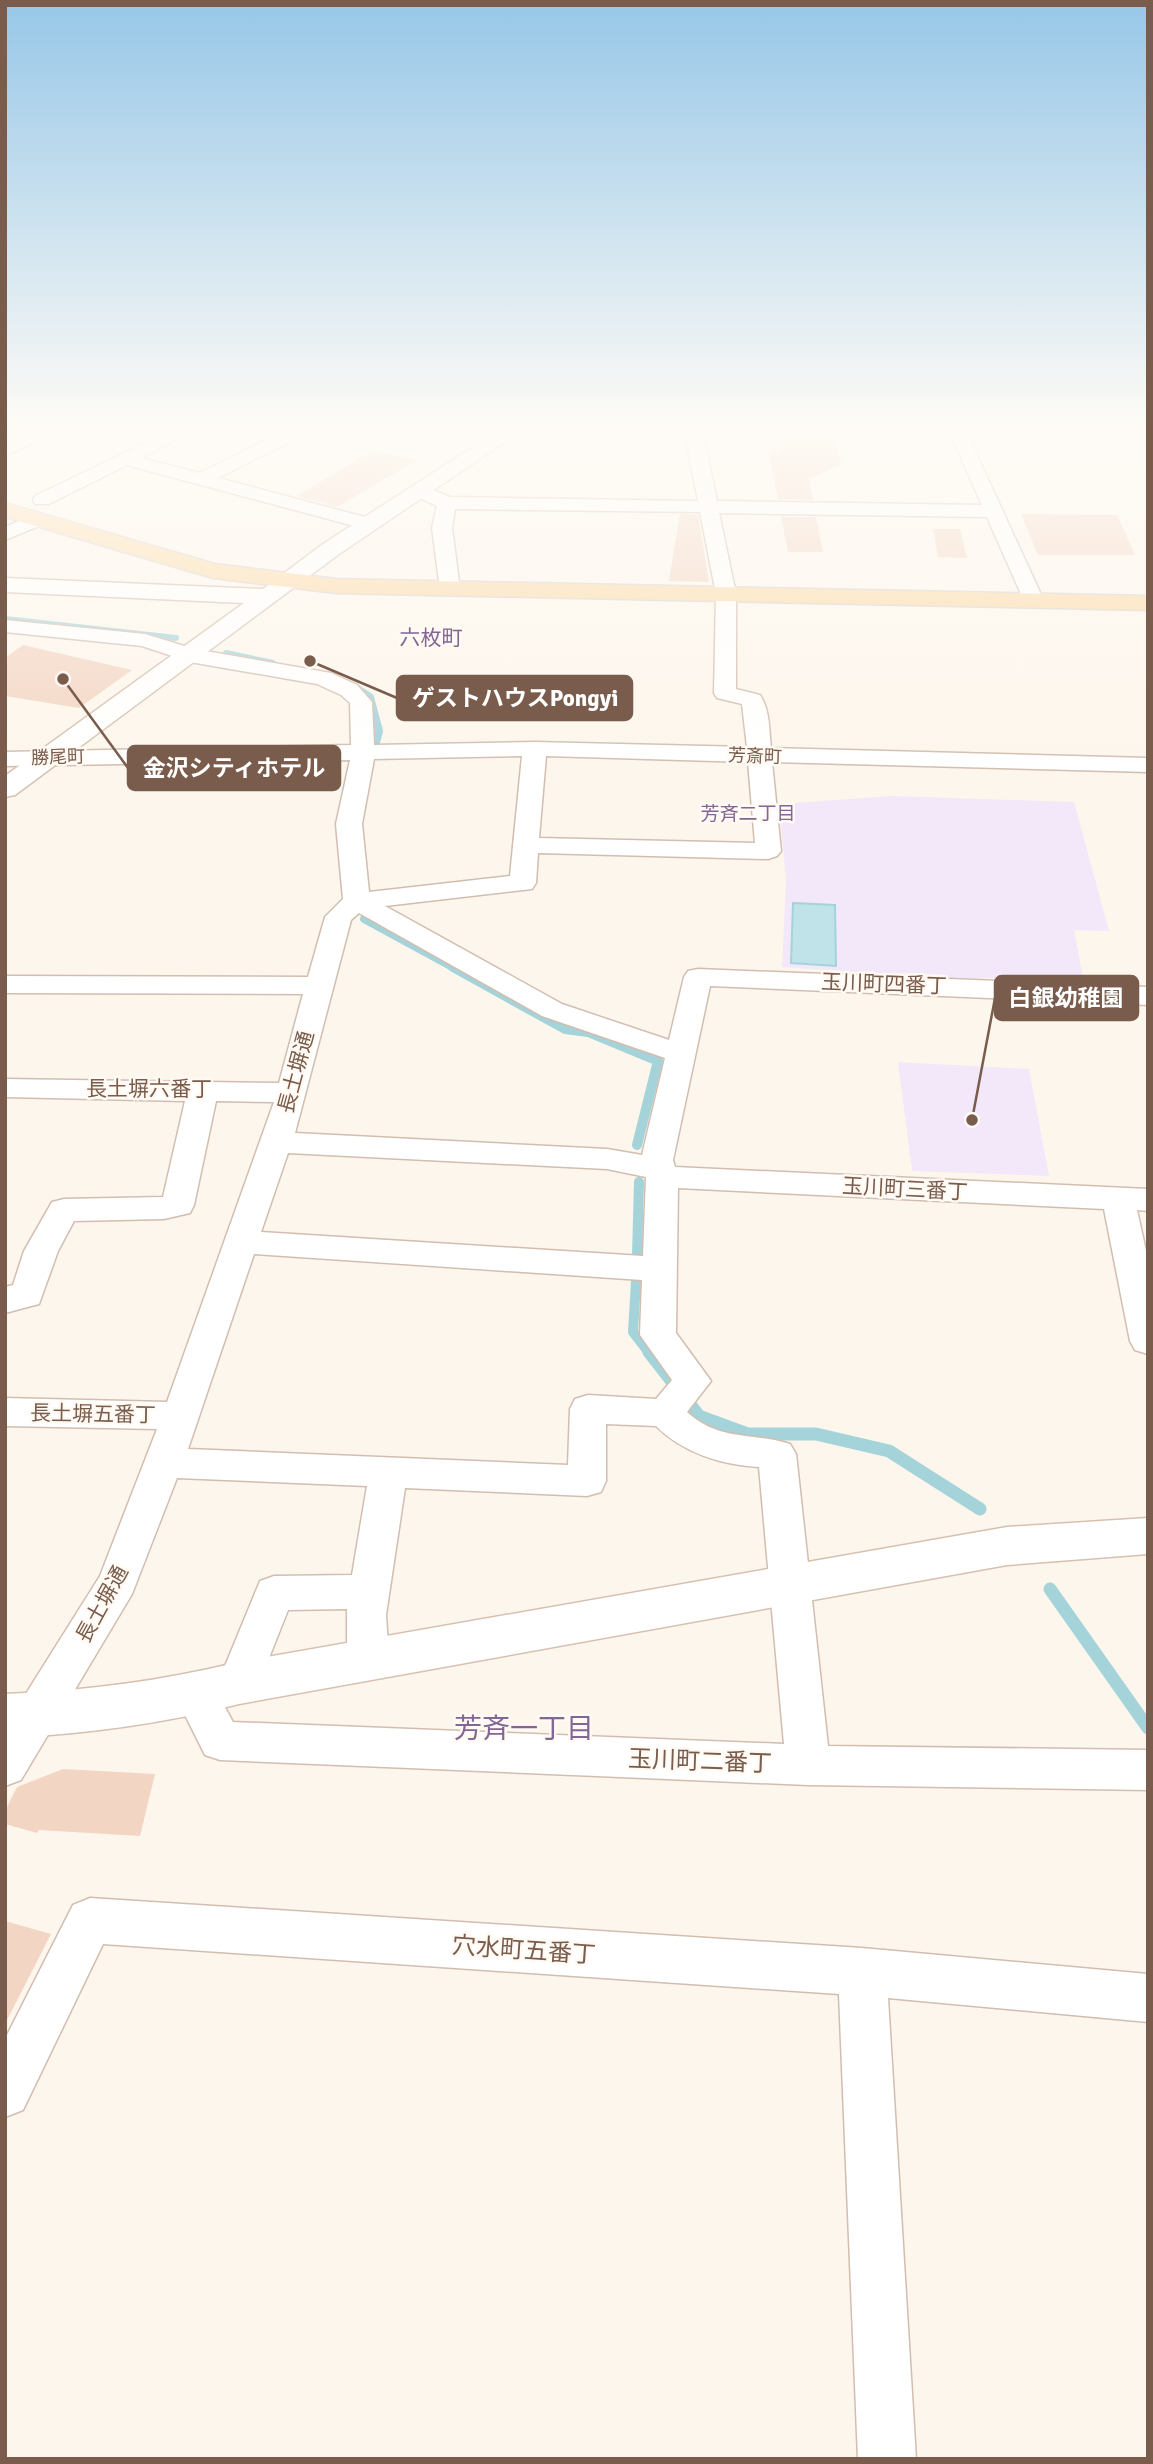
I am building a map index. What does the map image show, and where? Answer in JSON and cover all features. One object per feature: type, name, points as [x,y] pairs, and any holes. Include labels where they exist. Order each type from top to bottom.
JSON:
[{"type":"main road","points":[[137,544],[214,571],[293,577],[336,586],[1148,603]]},
{"type":"main road","points":[[5,789],[340,544]]},
{"type":"main road","points":[[5,585],[216,596],[268,596]]},
{"type":"main road","points":[[21,1715],[218,1689],[1007,1546],[1148,1536]]},
{"type":"street","points":[[444,544],[450,589]]},
{"type":"street","points":[[526,845],[768,850],[756,712],[752,700],[725,693],[726,594],[715,544]]},
{"type":"street","points":[[1008,544],[1034,601]]},
{"type":"street","points":[[5,626],[145,640],[190,655],[323,678],[349,690],[361,702],[363,754],[349,824],[357,901]]},
{"type":"street","points":[[357,901],[523,883],[535,749]]},
{"type":"street","name":"芳斎町","points":[[363,754],[535,749],[1148,765]]},
{"type":"street","name":"勝尾町","points":[[5,759],[51,756],[363,754]]},
{"type":"street","points":[[164,1463],[587,1481],[587,1409],[675,1401],[693,1381],[659,1335],[660,1173],[657,1160],[680,1053],[552,1010],[357,901]]},
{"type":"street","name":"長土塀通","points":[[5,1766],[21,1715],[118,1582],[164,1463],[276,1142],[292,1093],[338,917],[357,901]]},
{"type":"street","name":"玉川町四番丁","points":[[680,1053],[698,977],[1148,996]]},
{"type":"street","points":[[5,984],[319,986]]},
{"type":"street","name":"長土塀六番丁","points":[[5,1088],[292,1093]]},
{"type":"street","points":[[5,1301],[27,1295],[41,1251],[64,1210],[164,1208],[178,1205],[203,1090]]},
{"type":"street","name":"玉川町三番丁","points":[[276,1142],[607,1159],[660,1173],[1133,1199]]},
{"type":"street","points":[[1133,1199],[1146,1325]]},
{"type":"street","points":[[242,1242],[660,1269]]},
{"type":"street","points":[[675,1401],[685,1432],[734,1451],[777,1454],[808,1765]]},
{"type":"street","name":"長土塀五番丁","points":[[5,1412],[180,1416]]},
{"type":"street","points":[[368,1661],[366,1615],[388,1473]]},
{"type":"street","points":[[218,1689],[274,1592],[369,1592]]},
{"type":"street","name":"玉川町二番丁","points":[[218,1689],[220,1741],[808,1765],[1148,1770]]},
{"type":"street","name":"穴水町五番丁","points":[[5,2092],[90,1921],[862,1972],[1148,1998]]},
{"type":"street","points":[[862,1972],[887,2459]]},
{"type":"shaded area","points":[[893,796],[1074,802],[1109,931],[1074,930],[1083,978],[942,978],[782,967],[786,880],[779,804]]},
{"type":"shaded area","points":[[898,1062],[1029,1069],[1049,1176],[912,1171]]},
{"type":"water","points":[[793,903],[835,905],[836,966],[791,963]]},
{"type":"building","points":[[675,544],[703,544],[709,582],[669,581]]},
{"type":"building","points":[[786,544],[821,544],[823,552],[788,552]]},
{"type":"building","points":[[936,544],[964,544],[967,558],[938,557]]},
{"type":"building","points":[[1033,544],[1130,544],[1135,555],[1038,555]]},
{"type":"building","points":[[23,645],[132,670],[79,708],[5,696],[5,658]]},
{"type":"building","points":[[63,1769],[155,1774],[140,1836],[39,1830],[37,1833],[5,1824],[5,1811],[17,1787]]},
{"type":"building","points":[[5,1921],[51,1934],[5,2024]]},
{"type":"waterway","points":[[5,619],[176,638]]},
{"type":"waterway","points":[[226,653],[273,663]]},
{"type":"waterway","points":[[353,686],[370,697],[379,731],[375,746]]},
{"type":"waterway","points":[[364,919],[456,969]]},
{"type":"waterway","points":[[453,967],[565,1029],[588,1032],[658,1061],[637,1145]]},
{"type":"waterway","points":[[637,1255],[639,1182]]},
{"type":"waterway","points":[[636,1281],[633,1332],[650,1354]]},
{"type":"waterway","points":[[649,1352],[699,1416],[748,1434],[816,1434],[889,1451],[980,1509]]},
{"type":"waterway","points":[[1050,1589],[1148,1728]]},
{"type":"place","name":"ゲストハウスPongyi","points":[[310,661]]},
{"type":"place","name":"金沢シティホテル","points":[[63,679]]},
{"type":"place","name":"白銀幼稚園","points":[[972,1120]]},
{"type":"district","name":"六枚町","points":[[431,638]]},
{"type":"district","name":"芳斉二丁目","points":[[748,813]]},
{"type":"district","name":"芳斉一丁目","points":[[524,1728]]}]
